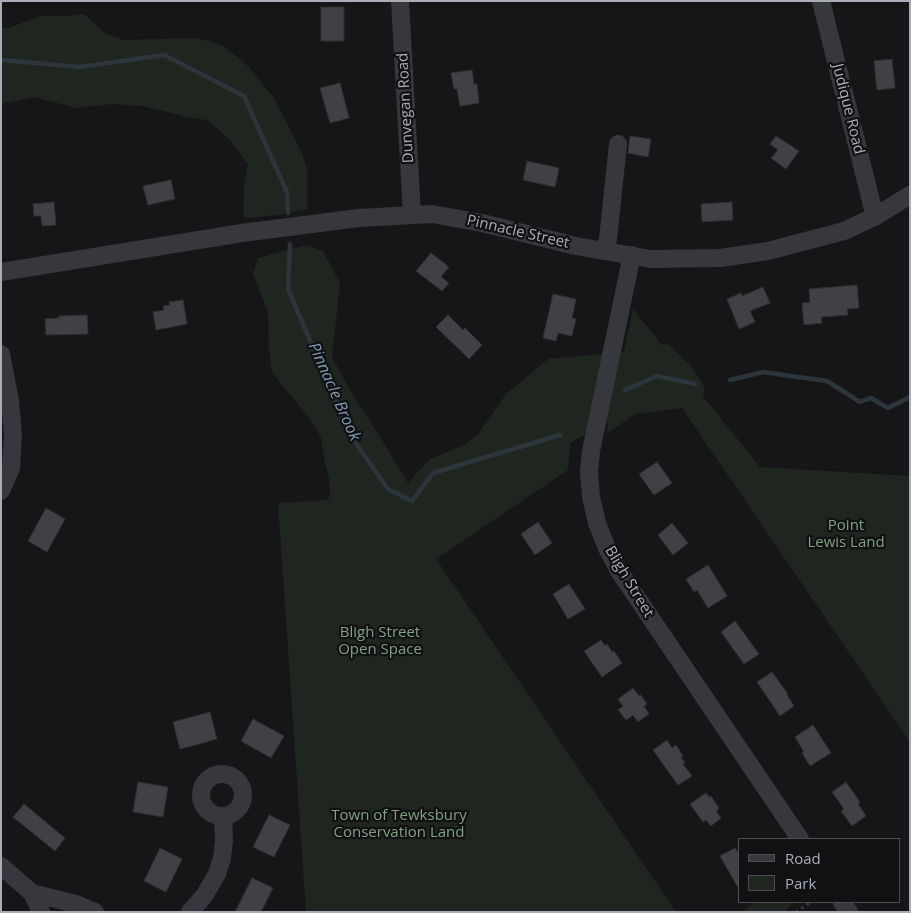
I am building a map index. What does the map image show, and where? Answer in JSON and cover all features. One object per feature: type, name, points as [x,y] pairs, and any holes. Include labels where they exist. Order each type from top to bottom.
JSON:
[{"type":"street","name":"Dunvegan Road","points":[[400,1],[412,215]]},
{"type":"street","name":"Judique Road","points":[[821,1],[875,217]]},
{"type":"street","points":[[605,251],[608,239],[618,144]]},
{"type":"street","name":"Pinnacle Street","points":[[1,272],[242,232],[359,218],[432,214],[482,223],[576,246],[651,259],[720,258],[768,251],[844,231],[875,217],[910,195]]},
{"type":"street","name":"Bligh Street","points":[[632,256],[591,450],[589,471],[591,496],[597,523],[619,571],[799,838]]},
{"type":"street","points":[[1,354],[10,401],[13,435],[11,468],[1,491]]},
{"type":"street","points":[[190,912],[204,896],[217,874],[223,850],[223,816]]},
{"type":"street","points":[[1,866],[32,892],[76,904],[95,912]]},
{"type":"street","points":[[32,892],[41,912]]},
{"type":"path","points":[[796,912],[810,903]]},
{"type":"green space","points":[[84,14],[106,34],[124,40],[198,38],[224,46],[249,67],[274,98],[301,151],[307,169],[307,209],[277,215],[246,218],[243,213],[244,186],[248,164],[228,138],[207,120],[141,106],[113,104],[76,108],[34,97],[1,104],[1,28],[9,28],[40,16]]},
{"type":"green space","points":[[307,245],[323,251],[340,283],[332,357],[354,397],[408,483],[430,459],[464,445],[479,433],[506,394],[548,359],[624,352],[633,309],[662,345],[668,344],[692,367],[705,387],[703,396],[760,467],[910,476],[910,742],[682,408],[635,414],[607,434],[608,422],[570,443],[568,470],[436,559],[676,912],[306,912],[278,503],[328,500],[330,493],[329,478],[321,437],[307,415],[272,373],[268,312],[253,274],[258,258]]},
{"type":"green space","points":[[755,903],[792,903],[785,912],[742,912]]},
{"type":"building","points":[[321,7],[344,7],[344,41],[321,41]]},
{"type":"building","points":[[892,59],[895,88],[877,90],[874,61]]},
{"type":"building","points":[[472,70],[474,84],[477,84],[479,103],[460,106],[457,89],[454,89],[451,73]]},
{"type":"building","points":[[340,83],[349,118],[330,123],[320,88]]},
{"type":"building","points":[[630,136],[651,139],[648,157],[628,153]]},
{"type":"building","points":[[776,136],[799,151],[786,169],[771,158],[778,150],[770,144]]},
{"type":"building","points":[[527,161],[559,168],[555,187],[523,180]]},
{"type":"building","points":[[171,180],[175,199],[148,205],[143,186]]},
{"type":"building","points":[[54,202],[56,225],[42,226],[41,216],[34,216],[33,204]]},
{"type":"building","points":[[732,202],[733,220],[702,222],[701,204]]},
{"type":"building","points":[[431,253],[449,267],[441,277],[449,283],[442,291],[416,271]]},
{"type":"building","points":[[857,285],[859,308],[847,309],[848,315],[821,317],[822,323],[804,325],[802,303],[810,302],[809,289]]},
{"type":"building","points":[[763,287],[770,303],[750,311],[755,322],[739,329],[727,299],[741,293],[742,296]]},
{"type":"building","points":[[553,294],[576,299],[572,318],[576,319],[572,336],[558,333],[556,341],[543,338]]},
{"type":"building","points":[[183,300],[187,324],[156,330],[153,312],[164,310],[163,306],[170,305],[169,302]]},
{"type":"building","points":[[87,315],[88,334],[46,335],[45,319],[59,318],[59,316]]},
{"type":"building","points":[[448,315],[482,345],[469,359],[436,327]]},
{"type":"building","points":[[657,462],[672,483],[654,495],[639,474]]},
{"type":"building","points":[[46,508],[65,519],[47,552],[28,541]]},
{"type":"building","points":[[538,522],[552,543],[535,555],[521,534]]},
{"type":"building","points":[[672,523],[688,543],[673,555],[658,535]]},
{"type":"building","points":[[708,565],[727,596],[708,608],[697,590],[694,592],[686,579]]},
{"type":"building","points":[[569,584],[585,609],[568,619],[553,594]]},
{"type":"building","points":[[735,621],[759,654],[744,664],[721,632]]},
{"type":"building","points":[[601,640],[605,646],[607,644],[612,652],[614,651],[622,663],[602,677],[584,651]]},
{"type":"building","points":[[772,672],[794,706],[780,716],[757,682]]},
{"type":"building","points":[[633,688],[647,704],[644,706],[649,714],[638,722],[633,715],[626,720],[618,710],[623,706],[618,699]]},
{"type":"building","points":[[210,712],[217,739],[180,749],[173,722]]},
{"type":"building","points":[[253,719],[284,736],[271,758],[241,741]]},
{"type":"building","points":[[813,725],[831,753],[810,766],[795,737]]},
{"type":"building","points":[[667,740],[672,748],[676,745],[683,756],[681,757],[685,763],[683,764],[692,776],[678,785],[653,750]]},
{"type":"building","points":[[138,782],[168,787],[163,817],[133,812]]},
{"type":"building","points":[[846,782],[860,802],[858,804],[866,816],[852,826],[841,811],[844,809],[832,792]]},
{"type":"building","points":[[706,793],[709,797],[711,796],[719,808],[716,811],[721,818],[711,826],[706,820],[703,822],[690,804]]},
{"type":"building","points":[[24,804],[65,838],[55,851],[13,817]]},
{"type":"building","points":[[269,815],[290,825],[274,857],[253,847]]},
{"type":"building","points":[[160,848],[182,859],[166,892],[144,881]]},
{"type":"building","points":[[735,848],[738,853],[738,888],[720,856]]},
{"type":"building","points":[[252,878],[273,888],[261,912],[235,912]]},
{"type":"waterway","name":"Pinnacle Brook","points":[[1,60],[80,67],[164,55],[244,96],[287,192],[288,213]]},
{"type":"waterway","name":"Pinnacle Brook","points":[[290,244],[288,289],[352,438],[388,489],[412,501],[433,473],[560,435]]},
{"type":"waterway","name":"Pinnacle Brook","points":[[730,380],[763,372],[827,381],[860,402],[871,398],[888,408],[910,397]]},
{"type":"waterway","name":"Pinnacle Brook","points":[[625,390],[657,376],[695,384]]},
{"type":"park label","name":"Point Lewis Land","points":[[846,534]]},
{"type":"park label","name":"Bligh Street Open Space","points":[[380,642]]},
{"type":"park label","name":"Town of Tewksbury Conservation Land","points":[[399,824]]}]
